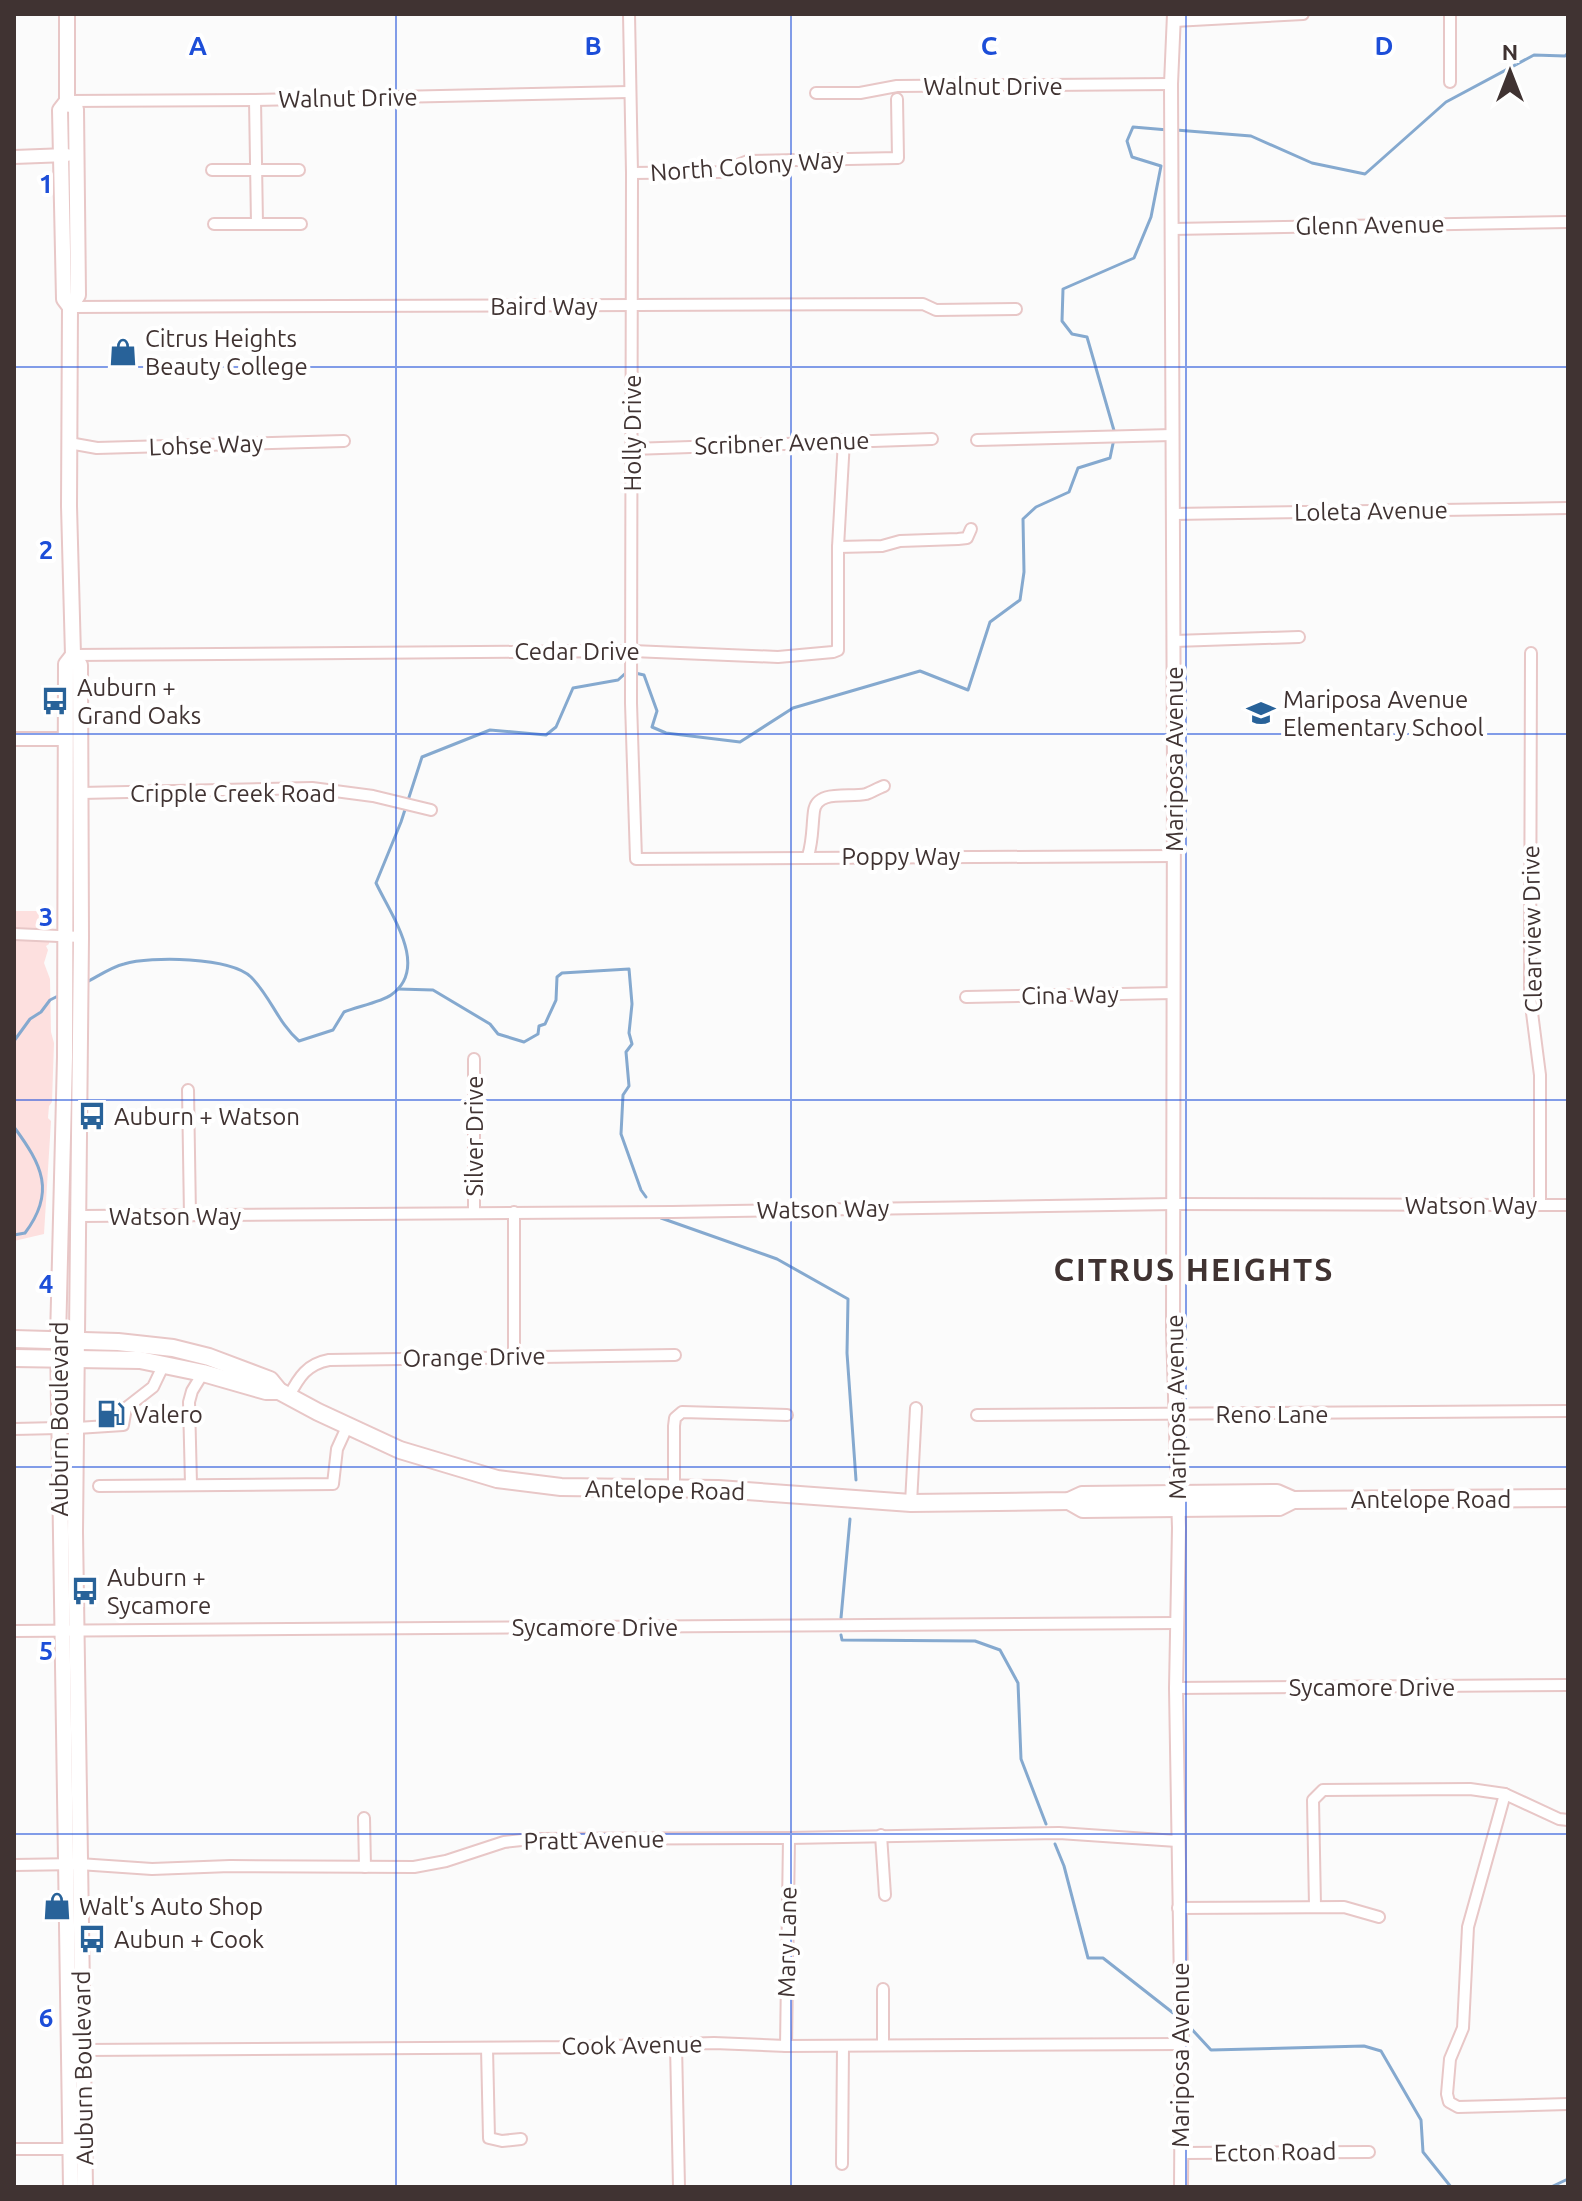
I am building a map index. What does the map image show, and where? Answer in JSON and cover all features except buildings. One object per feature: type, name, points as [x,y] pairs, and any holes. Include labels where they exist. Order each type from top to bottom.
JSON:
[{"type":"main road","name":"Auburn Boulevard","points":[[67,14],[67,101],[60,110],[68,155],[78,295],[70,307],[69,443],[73,655],[80,665],[81,793],[74,937],[65,987],[58,1358],[68,1631],[72,1864],[82,2050],[85,2187]]},
{"type":"main road","name":"Auburn Boulevard","points":[[68,1631],[77,1428],[79,1216],[80,979],[74,937],[64,739],[66,664],[73,655]]},
{"type":"main road","name":"Antelope Road","points":[[14,1339],[77,1339],[173,1348],[242,1368],[270,1380],[284,1393],[347,1427],[430,1460],[497,1479],[561,1487],[718,1489],[911,1503],[1069,1501],[1083,1509],[1179,1501],[1279,1507],[1293,1500],[1568,1498]]},
{"type":"main road","name":"Antelope Road","points":[[14,1358],[140,1360],[284,1393]]},
{"type":"main road","name":"Auburn Boulevard","points":[[71,2187],[66,1963],[72,1864]]},
{"type":"main road","points":[[66,1963],[73,1992],[75,2041],[82,2050]]},
{"type":"street","name":"Holly Drive","points":[[629,14],[634,852]]},
{"type":"street","points":[[1174,18],[1303,14]]},
{"type":"street","points":[[1450,14],[1450,82]]},
{"type":"street","name":"Mariposa Avenue","points":[[1174,18],[1171,84],[1173,1330],[1179,1501],[1176,1688],[1182,2015],[1181,2187]]},
{"type":"street","name":"Walnut Drive","points":[[816,93],[860,93],[897,86],[1171,84]]},
{"type":"street","name":"Walnut Drive","points":[[67,101],[629,92]]},
{"type":"street","name":"North Colony Way","points":[[632,173],[720,172],[748,161],[898,158],[897,99]]},
{"type":"street","points":[[255,100],[257,224]]},
{"type":"street","points":[[14,157],[68,155]]},
{"type":"street","points":[[212,170],[299,170]]},
{"type":"street","name":"Glenn Avenue","points":[[1172,229],[1568,222]]},
{"type":"street","points":[[214,224],[301,224]]},
{"type":"street","name":"Baird Way","points":[[70,307],[923,304],[936,310],[1016,309]]},
{"type":"street","points":[[977,440],[1172,435]]},
{"type":"street","name":"Scribner Avenue","points":[[632,449],[932,439]]},
{"type":"street","points":[[844,440],[838,547],[967,538],[971,529]]},
{"type":"street","name":"Lohse Way","points":[[69,443],[97,448],[344,441]]},
{"type":"street","name":"Loleta Avenue","points":[[1173,514],[1568,508]]},
{"type":"street","name":"Cedar Drive","points":[[73,655],[632,651],[778,657],[821,655],[838,650],[838,547]]},
{"type":"street","points":[[1174,641],[1299,637]]},
{"type":"street","name":"Clearview Drive","points":[[1531,653],[1530,997],[1540,1075],[1540,1205]]},
{"type":"street","points":[[14,739],[64,739]]},
{"type":"street","points":[[808,856],[814,837],[814,808],[818,801],[865,794],[884,786]]},
{"type":"street","name":"Cripple Creek Road","points":[[81,793],[312,788],[396,801],[431,810]]},
{"type":"street","name":"Poppy Way","points":[[634,852],[636,859],[659,860],[808,856],[1174,856]]},
{"type":"street","points":[[14,934],[74,937]]},
{"type":"street","name":"Cina Way","points":[[966,997],[1174,993]]},
{"type":"street","name":"Silver Drive","points":[[474,1059],[474,1213]]},
{"type":"street","points":[[188,1090],[190,1216]]},
{"type":"street","name":"Watson Way","points":[[79,1216],[1174,1204],[1568,1205]]},
{"type":"street","points":[[514,1212],[514,1355]]},
{"type":"street","name":"Orange Drive","points":[[284,1393],[304,1372],[320,1362],[514,1355],[675,1355]]},
{"type":"street","points":[[77,1428],[123,1425],[126,1408],[153,1387],[164,1364]]},
{"type":"street","points":[[191,1484],[189,1402],[203,1373]]},
{"type":"street","points":[[911,1503],[916,1408]]},
{"type":"street","name":"Reno Lane","points":[[977,1415],[1568,1411]]},
{"type":"street","points":[[674,1489],[674,1426],[675,1418],[682,1412],[787,1415]]},
{"type":"street","points":[[99,1486],[333,1484],[337,1449],[347,1427]]},
{"type":"street","points":[[14,1429],[59,1428]]},
{"type":"street","name":"Sycamore Drive","points":[[14,1631],[1176,1623]]},
{"type":"street","name":"Sycamore Drive","points":[[1176,1688],[1568,1685]]},
{"type":"street","points":[[1315,1906],[1313,1800],[1323,1790],[1470,1789],[1505,1794],[1559,1819],[1568,1820]]},
{"type":"street","points":[[1505,1794],[1468,1927],[1463,2028],[1450,2059],[1447,2094],[1449,2102],[1458,2107],[1568,2104]]},
{"type":"street","points":[[364,1818],[365,1867]]},
{"type":"street","name":"Pratt Avenue","points":[[14,1865],[72,1864],[152,1869],[433,1865],[486,1847],[522,1839],[1059,1833],[1177,1841]]},
{"type":"street","points":[[881,1835],[885,1895]]},
{"type":"street","name":"Mary Lane","points":[[786,2046],[789,1838]]},
{"type":"street","points":[[1178,1908],[1344,1907],[1379,1917]]},
{"type":"street","points":[[883,1989],[883,2045]]},
{"type":"street","name":"Cook Avenue","points":[[82,2050],[487,2048],[714,2043],[843,2046],[1182,2039]]},
{"type":"street","points":[[676,2045],[679,2187]]},
{"type":"street","points":[[842,2164],[843,2046]]},
{"type":"street","points":[[487,2048],[489,2138],[502,2141],[521,2139]]},
{"type":"street","points":[[14,2149],[69,2149]]},
{"type":"street","name":"Ecton Road","points":[[1181,2153],[1369,2152]]},
{"type":"shaded area","points":[[14,911],[54,911],[50,920],[44,923],[45,930],[50,929],[44,963],[50,979],[54,1043],[44,1234],[14,1241]]},
{"type":"waterway","points":[[1176,130],[1251,136],[1312,163],[1365,174],[1446,102],[1534,55],[1565,56],[1568,53]]},
{"type":"waterway","points":[[635,673],[644,675],[657,711],[652,727],[666,733],[740,742],[793,708],[920,671],[968,690],[990,622],[1020,600],[1024,572],[1023,519],[1036,507],[1069,492],[1078,468],[1110,458],[1115,434],[1087,337],[1072,334],[1062,321],[1063,289],[1134,258],[1151,217],[1161,166],[1132,157],[1127,141],[1133,127],[1168,130]]},
{"type":"waterway","points":[[85,983],[114,967],[136,961],[171,959],[226,965],[251,977],[299,1041],[333,1030],[344,1012],[391,995],[402,984],[407,971],[404,941],[376,883],[401,822],[422,757],[490,730],[546,735],[556,727],[573,688],[618,680],[628,671]]},
{"type":"waterway","points":[[398,989],[433,990],[490,1024],[498,1034],[524,1042],[538,1034],[539,1026],[545,1024],[556,1000],[557,977],[562,973],[629,969],[632,1004],[629,1033],[632,1044],[626,1052],[629,1086],[623,1095],[621,1134],[646,1197]]},
{"type":"waterway","points":[[14,1041],[30,1019],[60,995]]},
{"type":"waterway","points":[[14,1127],[38,1166],[43,1191],[35,1218],[25,1233],[14,1235]]},
{"type":"waterway","points":[[661,1218],[777,1259],[848,1299],[847,1353],[856,1480]]},
{"type":"waterway","points":[[841,1618],[850,1519]]},
{"type":"waterway","points":[[841,1635],[842,1640],[975,1641],[1000,1650],[1018,1683],[1021,1759],[1046,1824]]},
{"type":"waterway","points":[[1055,1844],[1064,1866],[1088,1958],[1103,1958],[1177,2016]]},
{"type":"waterway","points":[[1186,2023],[1211,2050],[1364,2046],[1381,2051],[1421,2120],[1423,2152],[1451,2187]]},
{"type":"waterway","points":[[1551,2187],[1568,2179]]},
{"type":"place","name":"Citrus Heights Beauty College","points":[[123,352]]},
{"type":"place","name":"Auburn + Grand Oaks","points":[[55,701]]},
{"type":"place","name":"Mariposa Avenue Elementary School","points":[[1261,713]]},
{"type":"place","name":"Auburn + Watson","points":[[92,1116]]},
{"type":"place","name":"Valero","points":[[111,1414]]},
{"type":"place","name":"Auburn + Sycamore","points":[[85,1591]]},
{"type":"place","name":"Walt's Auto Shop","points":[[57,1906]]},
{"type":"place","name":"Aubun + Cook","points":[[92,1939]]},
{"type":"district","name":"CITRUS HEIGHTS","points":[[1194,1269]]}]
